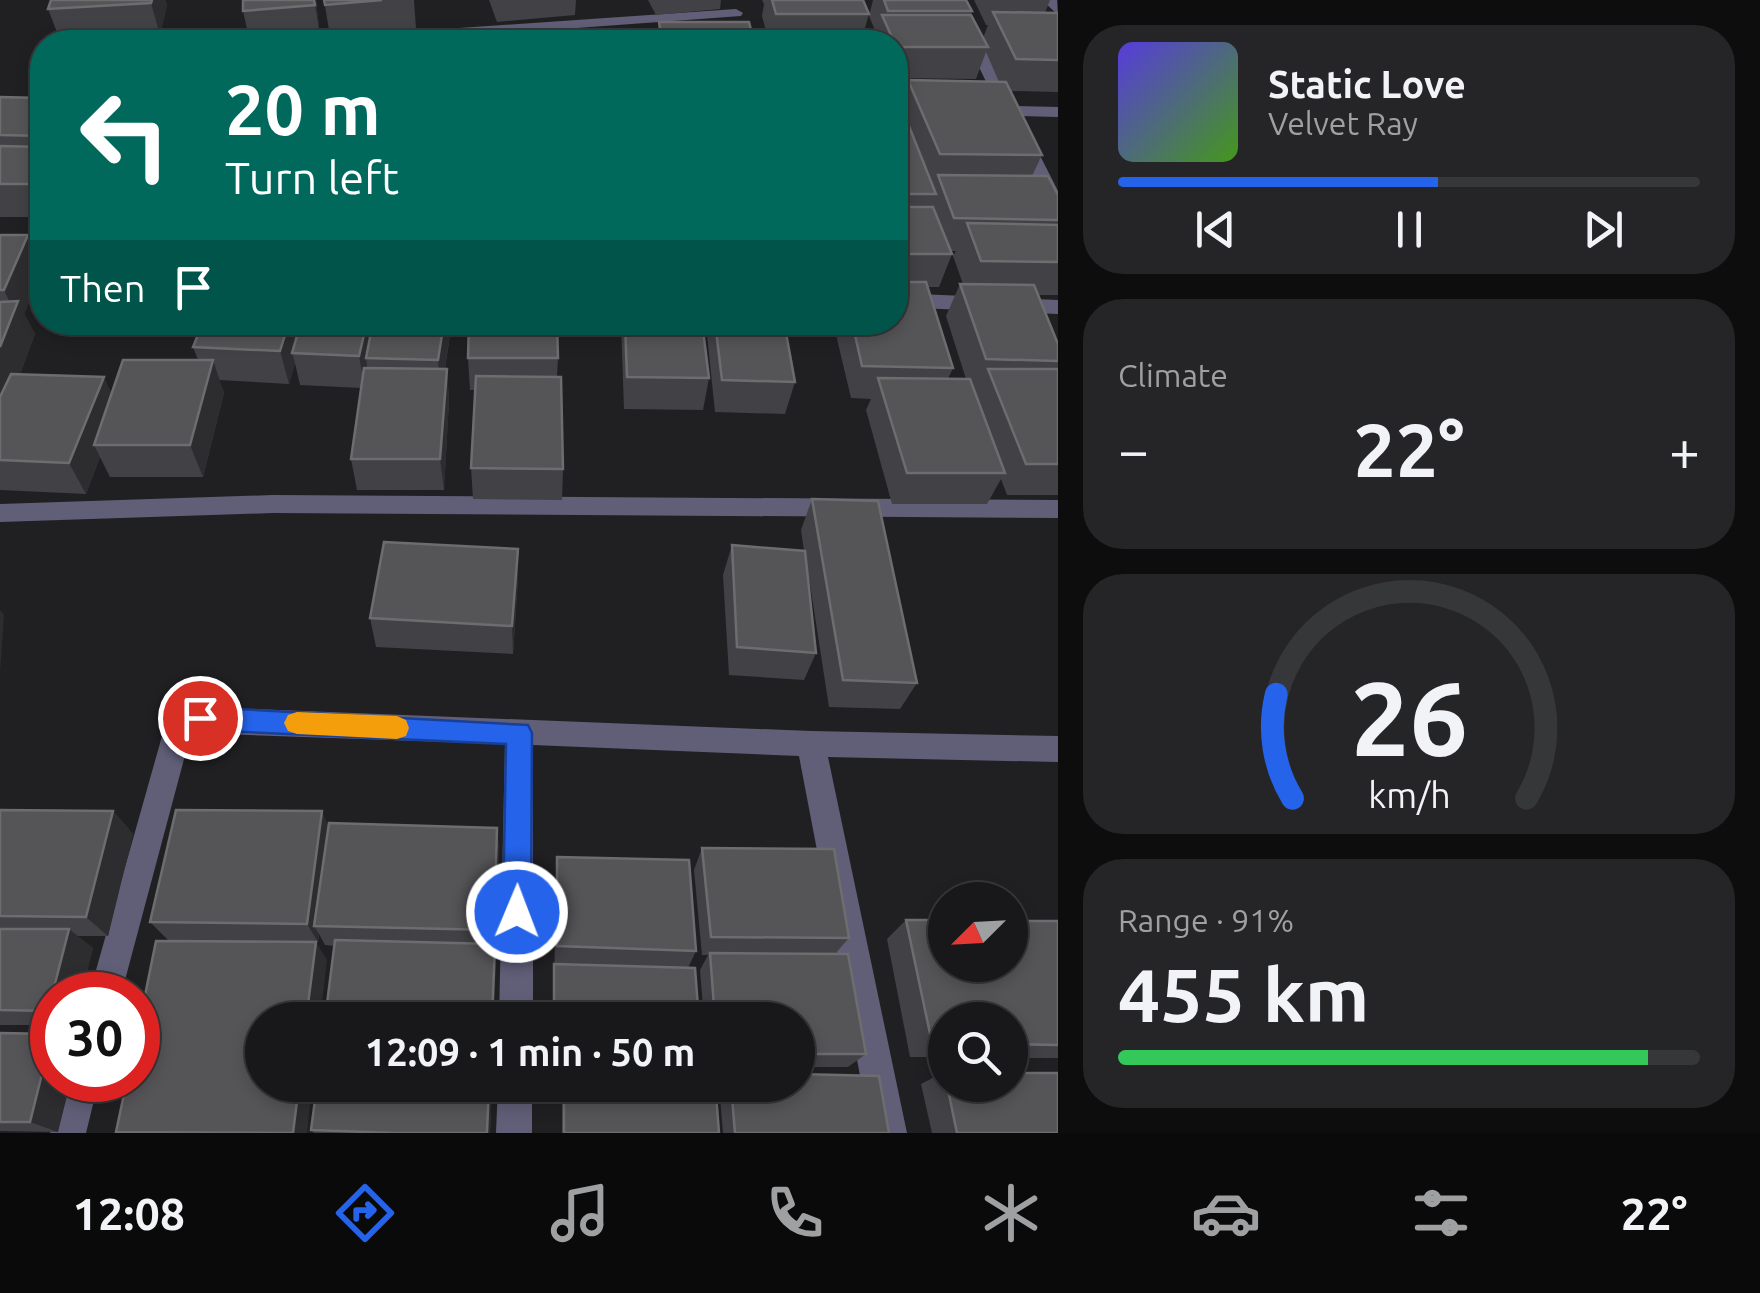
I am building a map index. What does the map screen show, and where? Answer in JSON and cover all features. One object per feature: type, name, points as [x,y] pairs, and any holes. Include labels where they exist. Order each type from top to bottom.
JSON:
[{"type":"street","points":[[952,0],[1058,210]]},
{"type":"street","points":[[1050,0],[1058,12]]},
{"type":"street","points":[[598,30],[736,14]]},
{"type":"street","points":[[1008,111],[1058,112]]},
{"type":"street","points":[[908,300],[1058,306]]},
{"type":"street","points":[[0,513],[273,504],[596,509],[1058,508]]},
{"type":"street","points":[[111,972],[180,722],[200,718],[812,744],[1058,749]]},
{"type":"street","points":[[516,1002],[519,733]]},
{"type":"street","points":[[812,744],[889,1133]]},
{"type":"street","points":[[68,1133],[76,1102]]},
{"type":"street","points":[[514,1133],[515,1102]]},
{"type":"building","points":[[51,0],[152,0],[48,9]]},
{"type":"building","points":[[243,0],[314,0],[315,5],[243,11]]},
{"type":"building","points":[[324,0],[382,0],[325,5]]},
{"type":"building","points":[[772,0],[863,0],[869,14],[776,14]]},
{"type":"building","points":[[884,0],[966,0],[972,11],[888,11]]},
{"type":"building","points":[[993,12],[1058,13],[1058,60],[1016,59]]},
{"type":"building","points":[[882,15],[971,15],[988,47],[908,47],[908,30],[889,30]]},
{"type":"building","points":[[659,22],[749,22],[751,30],[660,30]]},
{"type":"building","points":[[908,80],[1006,82],[1042,155],[940,154]]},
{"type":"building","points":[[0,97],[30,98],[30,136],[0,135]]},
{"type":"building","points":[[908,124],[936,194],[908,194]]},
{"type":"building","points":[[0,146],[30,147],[30,184],[0,184]]},
{"type":"building","points":[[938,175],[1048,176],[1058,195],[1058,220],[954,218]]},
{"type":"building","points":[[908,207],[933,207],[952,254],[908,254]]},
{"type":"building","points":[[967,223],[1058,225],[1058,262],[981,261]]},
{"type":"building","points":[[0,235],[28,235],[4,290],[0,290]]},
{"type":"building","points":[[908,282],[926,282],[953,368],[862,366],[855,335],[908,335]]},
{"type":"building","points":[[960,284],[1034,285],[1058,344],[1058,361],[986,359]]},
{"type":"building","points":[[18,301],[0,347],[0,302]]},
{"type":"building","points":[[198,335],[285,335],[280,351],[193,347]]},
{"type":"building","points":[[297,335],[364,335],[359,356],[292,353]]},
{"type":"building","points":[[370,335],[442,335],[438,360],[366,358]]},
{"type":"building","points":[[469,335],[557,335],[558,358],[468,358]]},
{"type":"building","points":[[625,335],[704,335],[709,378],[627,377]]},
{"type":"building","points":[[717,335],[786,335],[795,382],[722,380]]},
{"type":"building","points":[[123,360],[213,360],[190,445],[94,445]]},
{"type":"building","points":[[364,368],[447,369],[440,459],[351,459]]},
{"type":"building","points":[[988,369],[1058,369],[1058,464],[1026,464]]},
{"type":"building","points":[[11,374],[104,377],[69,463],[0,460],[0,397]]},
{"type":"building","points":[[476,376],[561,377],[563,469],[471,468]]},
{"type":"building","points":[[878,378],[970,379],[1005,473],[907,473]]},
{"type":"building","points":[[812,499],[878,501],[917,683],[843,680]]},
{"type":"building","points":[[384,542],[518,549],[512,626],[370,618]]},
{"type":"building","points":[[732,545],[805,551],[816,653],[737,647]]},
{"type":"building","points":[[0,810],[113,811],[86,917],[0,916]]},
{"type":"building","points":[[176,810],[322,811],[307,924],[150,922]]},
{"type":"building","points":[[329,823],[497,828],[494,930],[314,926]]},
{"type":"building","points":[[702,848],[834,849],[849,938],[711,937]]},
{"type":"building","points":[[557,857],[689,860],[696,951],[557,946]]},
{"type":"building","points":[[906,920],[928,920],[928,982],[1028,982],[1028,921],[1058,921],[1058,1045],[1028,1044],[1028,1002],[928,1002],[928,1024]]},
{"type":"building","points":[[0,929],[69,929],[58,972],[30,972],[30,1011],[0,1010]]},
{"type":"building","points":[[335,940],[495,944],[493,1002],[327,1002]]},
{"type":"building","points":[[156,941],[316,942],[308,1002],[245,1002],[245,1102],[297,1102],[293,1133],[116,1132],[122,1102],[160,1102],[160,972],[150,972]]},
{"type":"building","points":[[710,953],[848,954],[866,1054],[815,1054],[815,1002],[714,1002]]},
{"type":"building","points":[[554,964],[695,968],[698,1002],[554,1002]]},
{"type":"building","points":[[0,1033],[30,1034],[30,1102],[35,1102],[30,1122],[0,1122]]},
{"type":"building","points":[[1028,1073],[1058,1073],[1058,1133],[957,1133],[951,1102],[1028,1102]]},
{"type":"building","points":[[815,1074],[879,1076],[889,1133],[735,1133],[732,1102],[815,1102]]},
{"type":"building","points":[[315,1102],[488,1102],[487,1133],[311,1130]]},
{"type":"building","points":[[564,1102],[717,1102],[719,1133],[564,1133]]},
{"type":"slow traffic","points":[[297,723],[397,728]]},
{"type":"route","points":[[200,718],[519,733],[517,912]]}]
